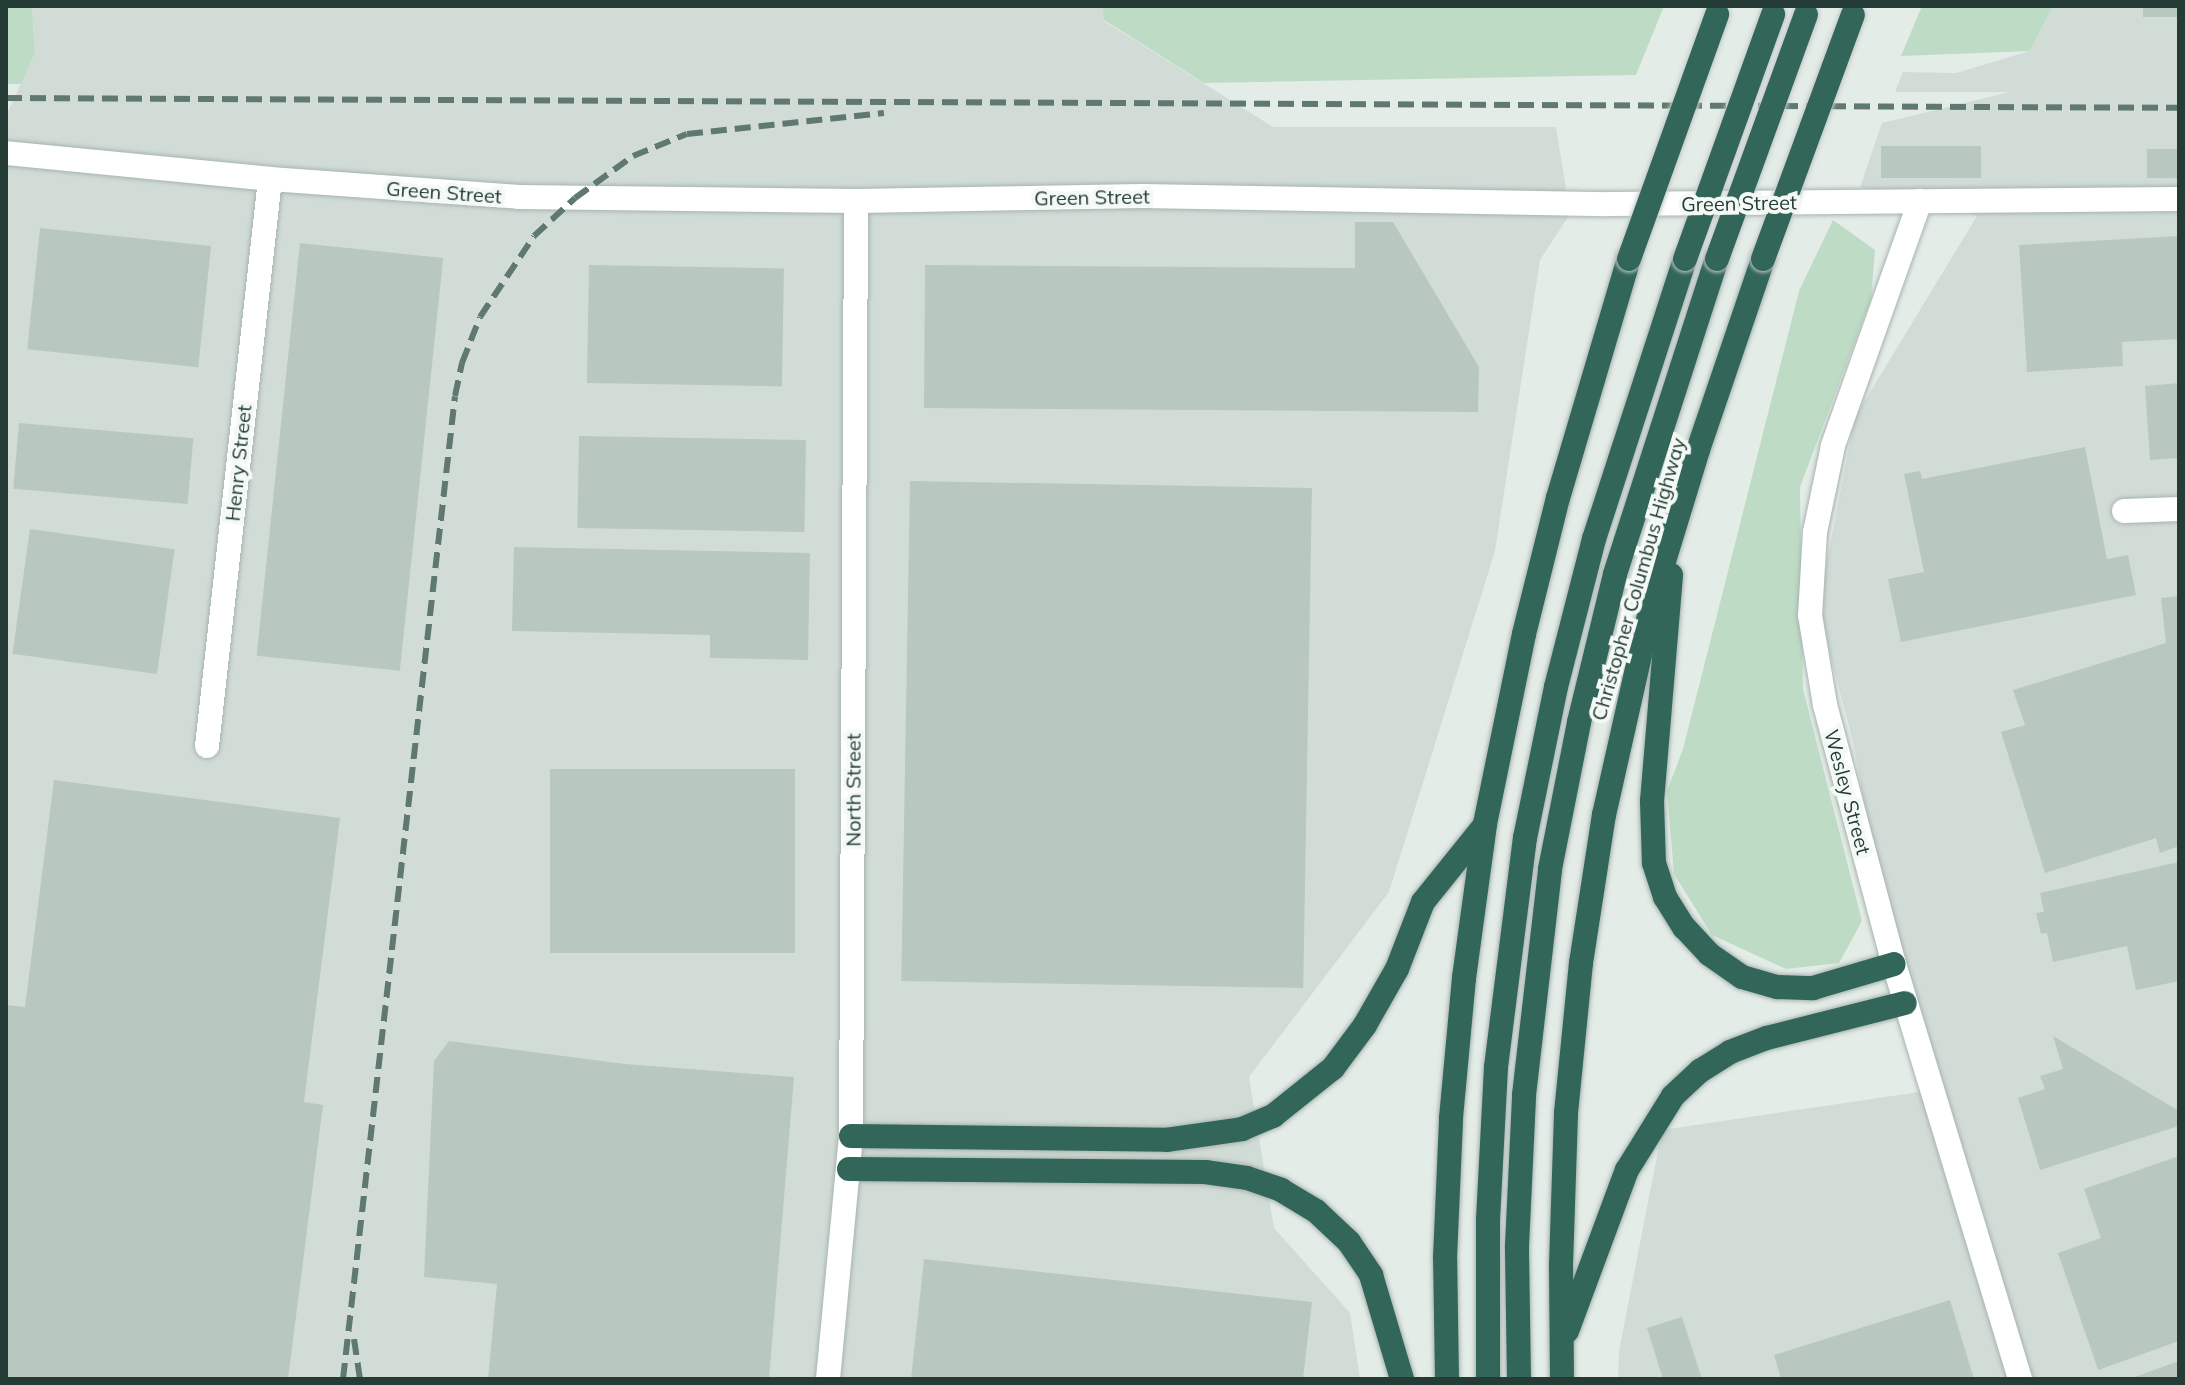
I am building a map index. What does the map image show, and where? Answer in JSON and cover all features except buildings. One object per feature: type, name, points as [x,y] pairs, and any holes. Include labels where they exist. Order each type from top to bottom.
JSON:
[{"type":"highway","points":[[1447,1379],[1445,1258],[1451,1118],[1465,964],[1485,824],[1524,634],[1558,498],[1629,259],[1718,10]]},
{"type":"highway","points":[[1488,1379],[1488,1220],[1496,1067],[1525,838],[1556,687],[1594,539],[1685,259],[1775,10]]},
{"type":"highway","name":"Christopher Columbus Highway","points":[[1519,1379],[1517,1246],[1524,1095],[1553,854],[1579,722],[1615,574],[1659,429],[1808,10]]},
{"type":"highway","name":"Christopher Columbus Highway","points":[[1562,1379],[1564,1159],[1581,963],[1618,741],[1676,520],[1763,259],[1855,11]]},
{"type":"highway","points":[[1676,520],[1652,801],[1654,863],[1665,897],[1684,927],[1709,954],[1742,977],[1778,987],[1813,988],[1894,964]]},
{"type":"highway","points":[[851,1136],[1166,1140],[1242,1129],[1273,1116],[1333,1068],[1365,1025],[1397,969],[1423,902],[1485,824]]},
{"type":"highway","points":[[1561,1345],[1627,1170],[1673,1096],[1700,1071],[1730,1052],[1767,1038],[1905,1003]]},
{"type":"highway","points":[[849,1169],[1205,1172],[1247,1178],[1281,1190],[1316,1211],[1349,1242],[1371,1275],[1402,1379]]},
{"type":"street","name":"Green Street","points":[[6,153],[270,179],[519,197],[856,201],[1142,196],[1608,204],[2179,199]]},
{"type":"street","name":"Henry Street","points":[[207,746],[270,179]]},
{"type":"street","name":"North Street","points":[[828,1379],[851,1136],[856,201]]},
{"type":"street","name":"Wesley Street","points":[[1920,201],[1833,446],[1810,571],[1814,660],[1905,1003],[2020,1379]]},
{"type":"street","points":[[2124,511],[2179,509]]},
{"type":"shaded area","points":[[32,6],[1102,6],[1104,21],[1273,127],[1556,127],[1570,214],[1540,260],[1495,551],[1389,892],[1249,1077],[1274,1228],[1350,1313],[1360,1379],[6,1379],[6,116],[35,53]]},
{"type":"shaded area","points":[[2053,6],[2179,6],[2179,1379],[1618,1379],[1619,1351],[1662,1130],[1926,1091],[1893,976],[1854,746],[1818,607],[1855,417],[1977,216],[1860,187],[1882,123],[2010,92],[1895,92],[1903,72],[1956,73],[2030,51]]},
{"type":"green space","points":[[6,6],[32,6],[35,53],[21,84],[6,84]]},
{"type":"green space","points":[[1102,6],[1664,6],[1636,75],[1204,83],[1104,20]]},
{"type":"green space","points":[[1922,6],[2053,6],[2030,51],[1901,56]]},
{"type":"green space","points":[[1833,220],[1875,250],[1871,299],[1800,487],[1803,689],[1862,921],[1839,963],[1786,969],[1712,935],[1674,874],[1667,791],[1683,749],[1799,291]]},
{"type":"railway","points":[[6,98],[2179,108]]},
{"type":"railway","points":[[343,1379],[455,396],[462,363],[480,317],[534,236],[575,198],[633,156],[687,134],[884,113]]},
{"type":"railway","points":[[354,1339],[360,1379]]}]
